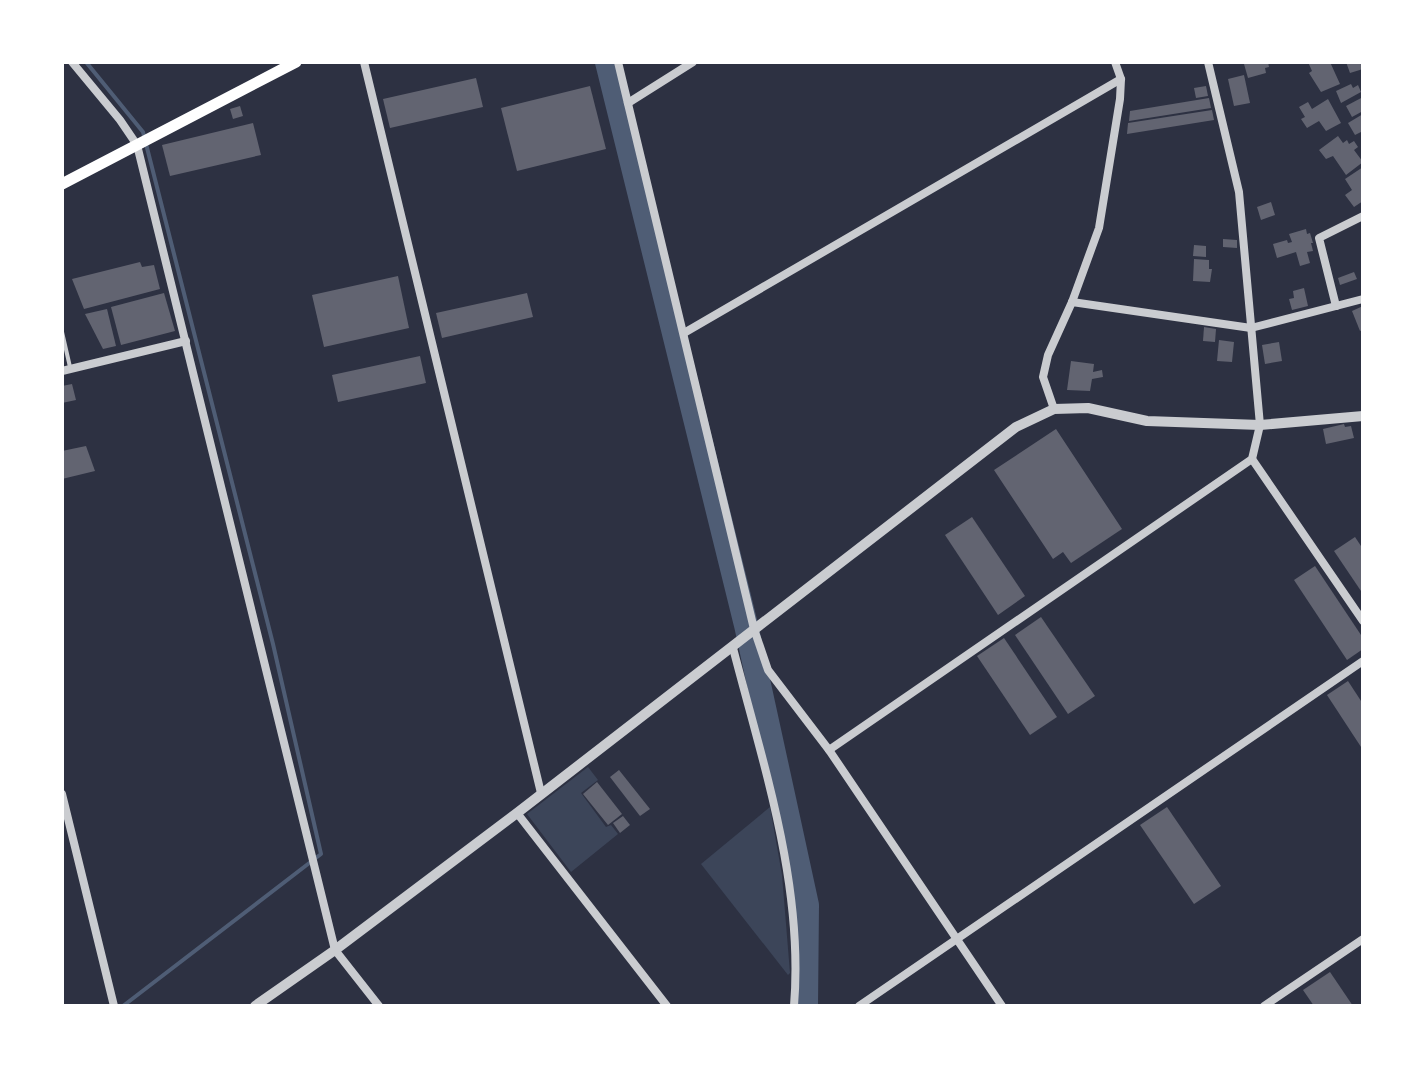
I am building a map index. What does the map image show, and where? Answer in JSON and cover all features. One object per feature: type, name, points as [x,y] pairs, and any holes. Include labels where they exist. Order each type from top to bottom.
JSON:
[{"type":"main road","points":[[62,184],[296,62]]},
{"type":"street","points":[[72,62],[141,142],[186,341],[335,950],[379,1006]]},
{"type":"street","points":[[364,62],[541,793]]},
{"type":"street","points":[[618,62],[754,629],[768,670],[829,750],[1002,1006]]},
{"type":"street","points":[[628,103],[693,62]]},
{"type":"street","points":[[1054,409],[1043,377],[1048,355],[1072,302],[1099,228],[1121,79],[1115,62]]},
{"type":"street","points":[[829,750],[1252,459],[1260,425],[1239,192],[1208,62]]},
{"type":"street","points":[[684,333],[1121,79]]},
{"type":"street","points":[[1336,306],[1319,238],[1363,216]]},
{"type":"street","points":[[1072,302],[1251,328],[1363,299]]},
{"type":"street","points":[[66,370],[186,341]]},
{"type":"street","points":[[255,1006],[517,813],[1016,427],[1054,409],[1088,408],[1147,421],[1260,425],[1363,416]]},
{"type":"street","points":[[1252,459],[1363,621]]},
{"type":"street","points":[[733,648],[779,825],[792,905],[794,1006]]},
{"type":"street","points":[[859,1006],[1363,661]]},
{"type":"street","points":[[62,794],[114,1006]]},
{"type":"street","points":[[517,813],[667,1006]]},
{"type":"street","points":[[1264,1006],[1363,939]]},
{"type":"lane","points":[[62,332],[66,370]]},
{"type":"shaded area","points":[[588,767],[598,780],[581,793],[606,827],[611,825],[618,834],[571,872],[527,814]]},
{"type":"shaded area","points":[[770,807],[782,875],[788,975],[701,864]]},
{"type":"building","points":[[1268,62],[1269,67],[1265,68],[1266,73],[1248,78],[1244,64]]},
{"type":"building","points":[[1308,62],[1330,62],[1340,84],[1321,92],[1309,73],[1312,71]]},
{"type":"building","points":[[1346,62],[1362,62],[1363,69],[1350,73]]},
{"type":"building","points":[[1244,75],[1250,103],[1234,106],[1228,79]]},
{"type":"building","points":[[476,78],[483,107],[390,128],[383,99]]},
{"type":"building","points":[[1351,84],[1353,88],[1358,85],[1361,92],[1341,103],[1336,91]]},
{"type":"building","points":[[590,86],[606,149],[517,171],[501,108]]},
{"type":"building","points":[[1206,86],[1208,96],[1196,98],[1194,88]]},
{"type":"building","points":[[1363,97],[1363,111],[1352,117],[1346,106]]},
{"type":"building","points":[[1209,98],[1211,108],[1129,121],[1130,111]]},
{"type":"building","points":[[1328,99],[1341,123],[1326,131],[1319,121],[1307,128],[1301,119],[1305,117],[1299,107],[1308,102],[1312,109]]},
{"type":"building","points":[[240,106],[243,116],[233,119],[230,109]]},
{"type":"building","points":[[1212,110],[1214,120],[1127,134],[1128,123]]},
{"type":"building","points":[[1363,114],[1363,131],[1355,135],[1348,123]]},
{"type":"building","points":[[253,123],[261,155],[170,176],[162,145]]},
{"type":"building","points":[[1338,136],[1343,143],[1354,141],[1358,147],[1354,150],[1363,162],[1346,175],[1333,156],[1326,159],[1319,150]]},
{"type":"building","points":[[1363,167],[1363,201],[1354,207],[1345,195],[1352,190],[1345,179]]},
{"type":"building","points":[[1271,202],[1275,215],[1261,220],[1257,207]]},
{"type":"building","points":[[1306,229],[1313,243],[1313,251],[1307,252],[1310,263],[1300,266],[1296,252],[1277,258],[1273,244],[1287,240],[1288,243],[1292,242],[1289,234]]},
{"type":"building","points":[[1223,239],[1237,240],[1237,248],[1223,247]]},
{"type":"building","points":[[1194,245],[1206,246],[1206,257],[1193,256]]},
{"type":"building","points":[[1194,259],[1209,260],[1209,269],[1212,269],[1210,282],[1193,281]]},
{"type":"building","points":[[140,262],[142,267],[154,265],[160,289],[84,309],[72,279]]},
{"type":"building","points":[[1354,272],[1357,279],[1340,285],[1338,278]]},
{"type":"building","points":[[398,276],[409,328],[324,347],[312,295]]},
{"type":"building","points":[[1304,288],[1308,306],[1292,310],[1289,299],[1294,298],[1293,291]]},
{"type":"building","points":[[164,293],[175,331],[121,345],[111,307]]},
{"type":"building","points":[[527,293],[533,317],[442,338],[436,313]]},
{"type":"building","points":[[1363,306],[1363,330],[1360,331],[1352,311]]},
{"type":"building","points":[[107,309],[116,346],[103,349],[85,314]]},
{"type":"building","points":[[1204,327],[1216,329],[1215,342],[1203,341]]},
{"type":"building","points":[[1219,340],[1234,342],[1232,362],[1217,361]]},
{"type":"building","points":[[1279,342],[1282,361],[1265,364],[1262,345]]},
{"type":"building","points":[[420,356],[426,383],[338,402],[332,375]]},
{"type":"building","points":[[1071,361],[1094,364],[1093,372],[1102,370],[1103,377],[1092,379],[1090,391],[1067,390]]},
{"type":"building","points":[[72,384],[76,400],[62,403],[62,386]]},
{"type":"building","points":[[1344,424],[1345,427],[1351,426],[1354,438],[1326,444],[1323,429]]},
{"type":"building","points":[[1056,429],[1122,529],[1071,563],[1063,552],[1053,559],[994,470]]},
{"type":"building","points":[[86,446],[95,471],[62,479],[62,451]]},
{"type":"building","points":[[972,517],[1025,596],[998,615],[945,535]]},
{"type":"building","points":[[1355,537],[1363,549],[1363,594],[1334,551]]},
{"type":"building","points":[[1315,566],[1363,638],[1363,649],[1347,660],[1294,580]]},
{"type":"building","points":[[1041,617],[1095,696],[1068,714],[1015,635]]},
{"type":"building","points":[[1004,638],[1057,717],[1030,735],[977,656]]},
{"type":"building","points":[[1348,681],[1363,704],[1363,750],[1327,695]]},
{"type":"building","points":[[619,770],[650,809],[640,816],[610,777]]},
{"type":"building","points":[[597,782],[622,814],[608,825],[583,794]]},
{"type":"building","points":[[1167,807],[1221,886],[1194,904],[1140,825]]},
{"type":"building","points":[[623,816],[630,825],[620,833],[613,823]]},
{"type":"building","points":[[1330,972],[1353,1006],[1314,1006],[1303,990]]},
{"type":"waterway","points":[[86,62],[143,132],[273,644],[321,854],[123,1006]]},
{"type":"waterway","points":[[607,62],[746,625],[807,905],[806,1006]]}]
